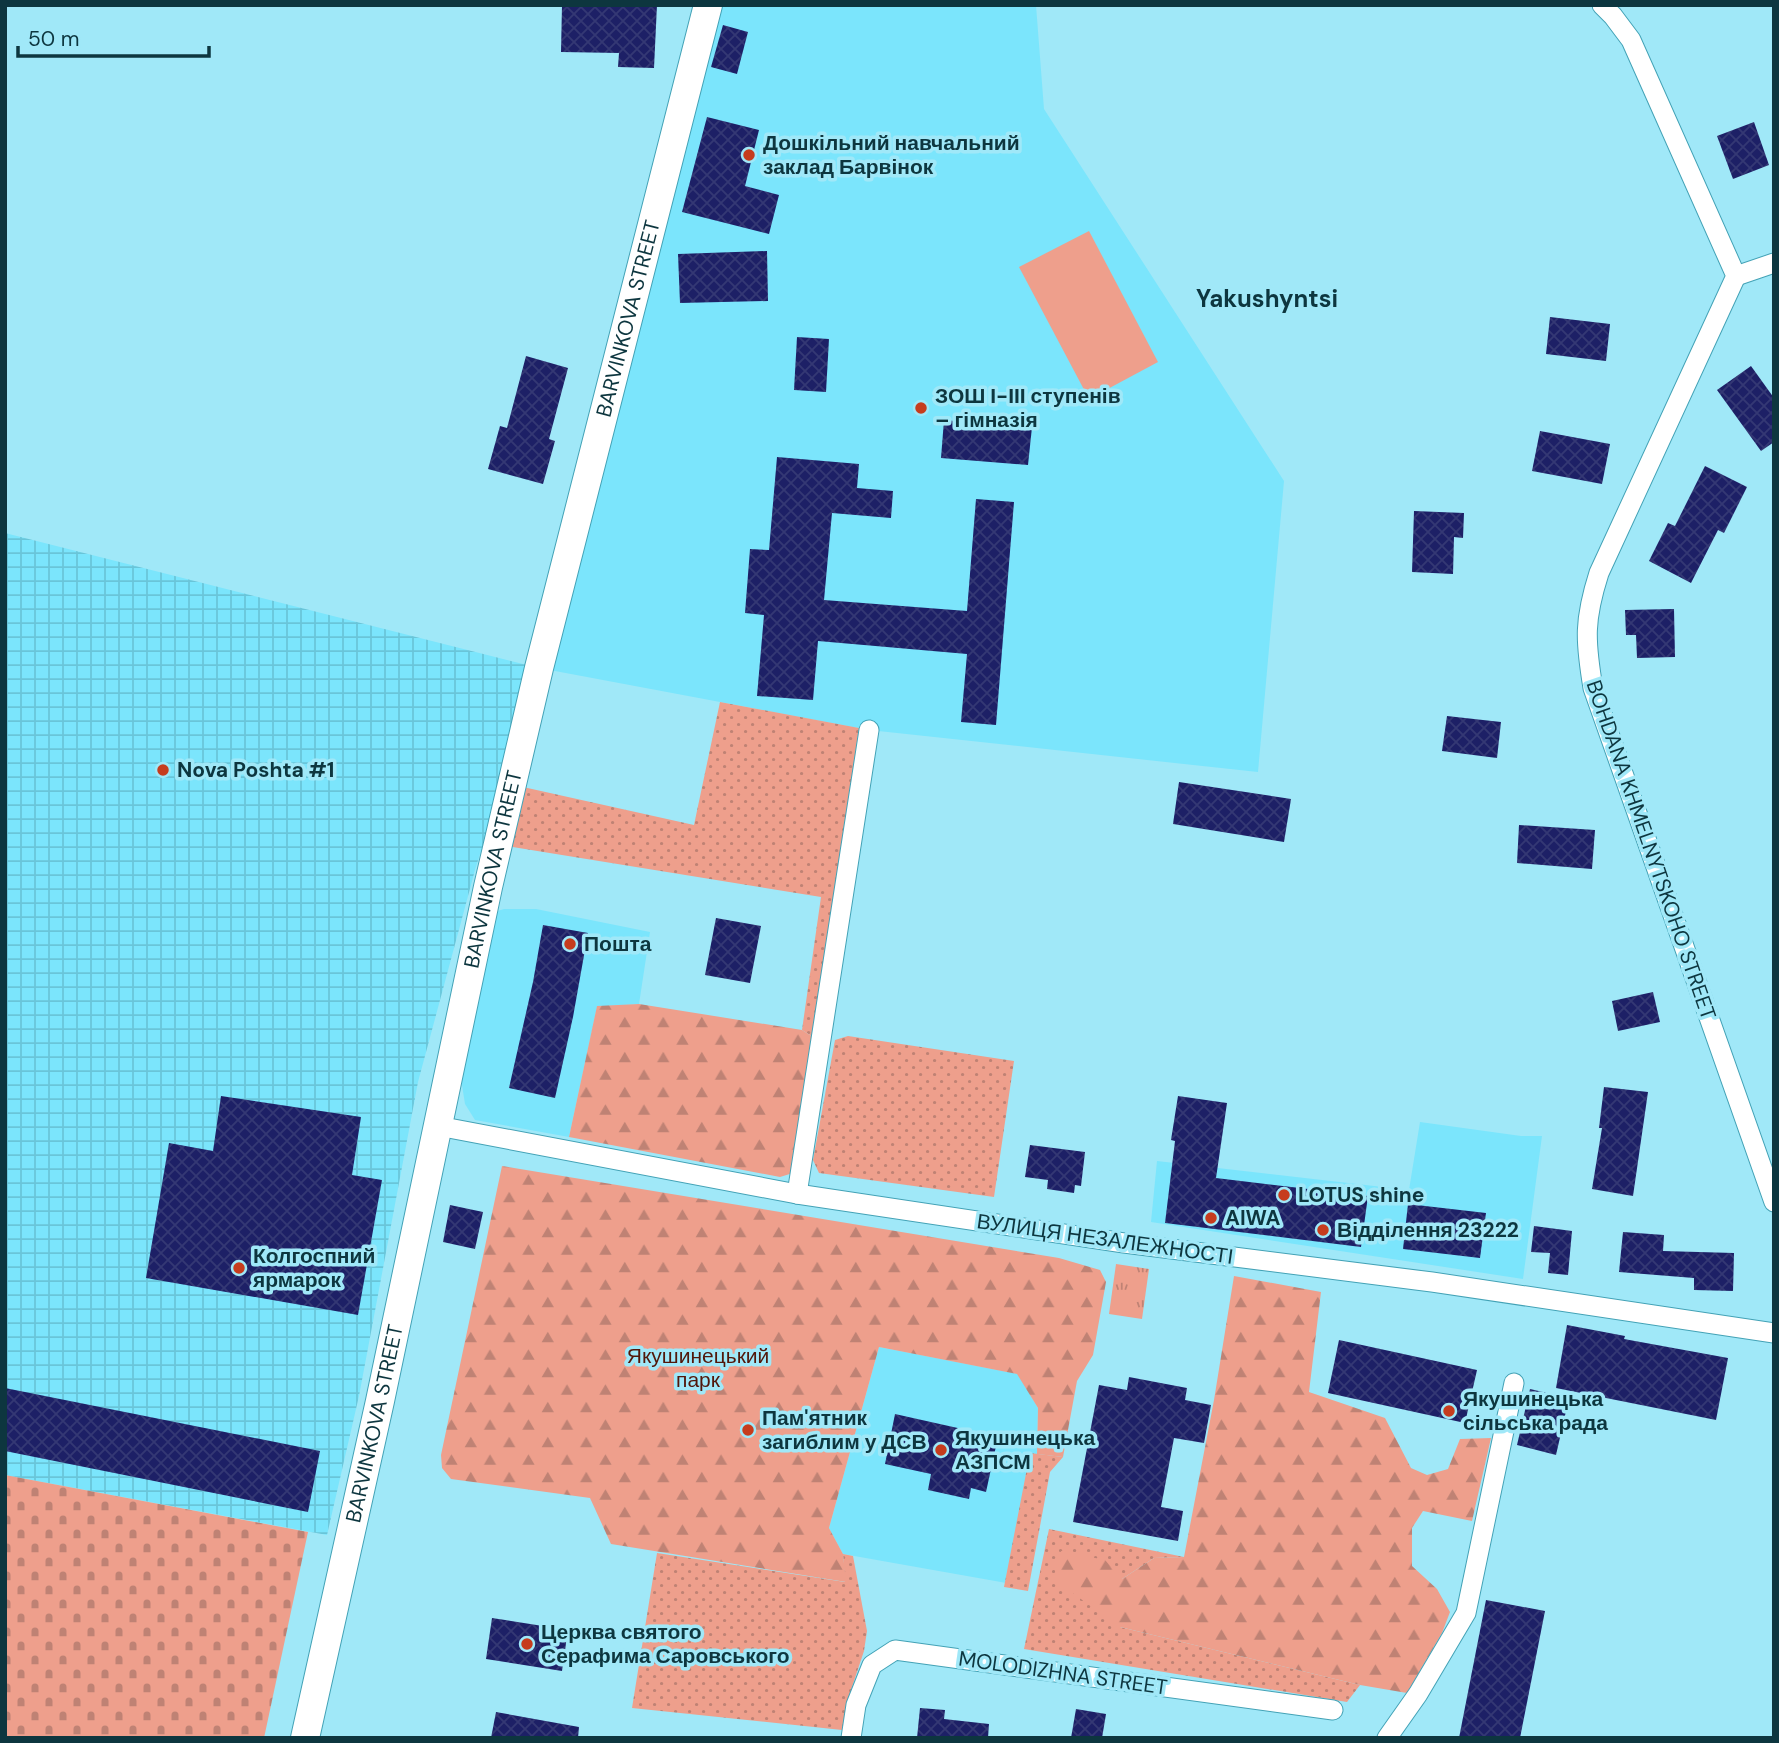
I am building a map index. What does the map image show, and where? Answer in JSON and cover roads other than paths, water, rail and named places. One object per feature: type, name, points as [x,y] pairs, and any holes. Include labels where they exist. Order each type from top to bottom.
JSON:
[{"type":"street","name":"BARVINKOVA STREET","points":[[305,1738],[439,1126],[488,887],[539,668],[708,5]]},
{"type":"street","points":[[1602,5],[1614,16],[1631,40],[1736,276],[1774,263]]},
{"type":"street","name":"BOHDANA KHMELNYTSKOHO STREET","points":[[1736,276],[1599,573],[1586,630],[1593,688],[1774,1202]]},
{"type":"street","points":[[797,1194],[869,730]]},
{"type":"street","name":"ВУЛИЦЯ НЕЗАЛЕЖНОСТІ","points":[[439,1126],[797,1194],[1110,1241],[1432,1282],[1774,1333]]},
{"type":"street","points":[[1387,1738],[1418,1694],[1466,1613],[1514,1384]]},
{"type":"street","name":"MOLODIZHNA STREET","points":[[851,1738],[856,1705],[872,1665],[895,1650],[1334,1710]]},
{"type":"place","name":"Дошкільний навчальний заклад Барвінок","points":[[749,155]]},
{"type":"place","name":"ЗОШ І-ІІІ ступенів – гімназія","points":[[921,408]]},
{"type":"place","name":"Nova Poshta #1","points":[[163,770]]},
{"type":"place","name":"Пошта","points":[[570,944]]},
{"type":"place","name":"LOTUS shine","points":[[1284,1195]]},
{"type":"place","name":"AIWA","points":[[1211,1218]]},
{"type":"place","name":"Відділення 23222","points":[[1323,1230]]},
{"type":"place","name":"Колгоспний ярмарок","points":[[239,1268]]},
{"type":"place","name":"Якушинецька сільська рада","points":[[1449,1411]]},
{"type":"place","name":"Пам'ятник загиблим у ДСВ","points":[[748,1430]]},
{"type":"place","name":"Якушинецька АЗПСМ","points":[[941,1450]]},
{"type":"place","name":"Церква святого Серафима Саровського","points":[[527,1644]]},
{"type":"district","name":"Yakushyntsi","points":[[1267,298]]},
{"type":"park label","name":"Якушинецький парк","points":[[698,1368]]}]
